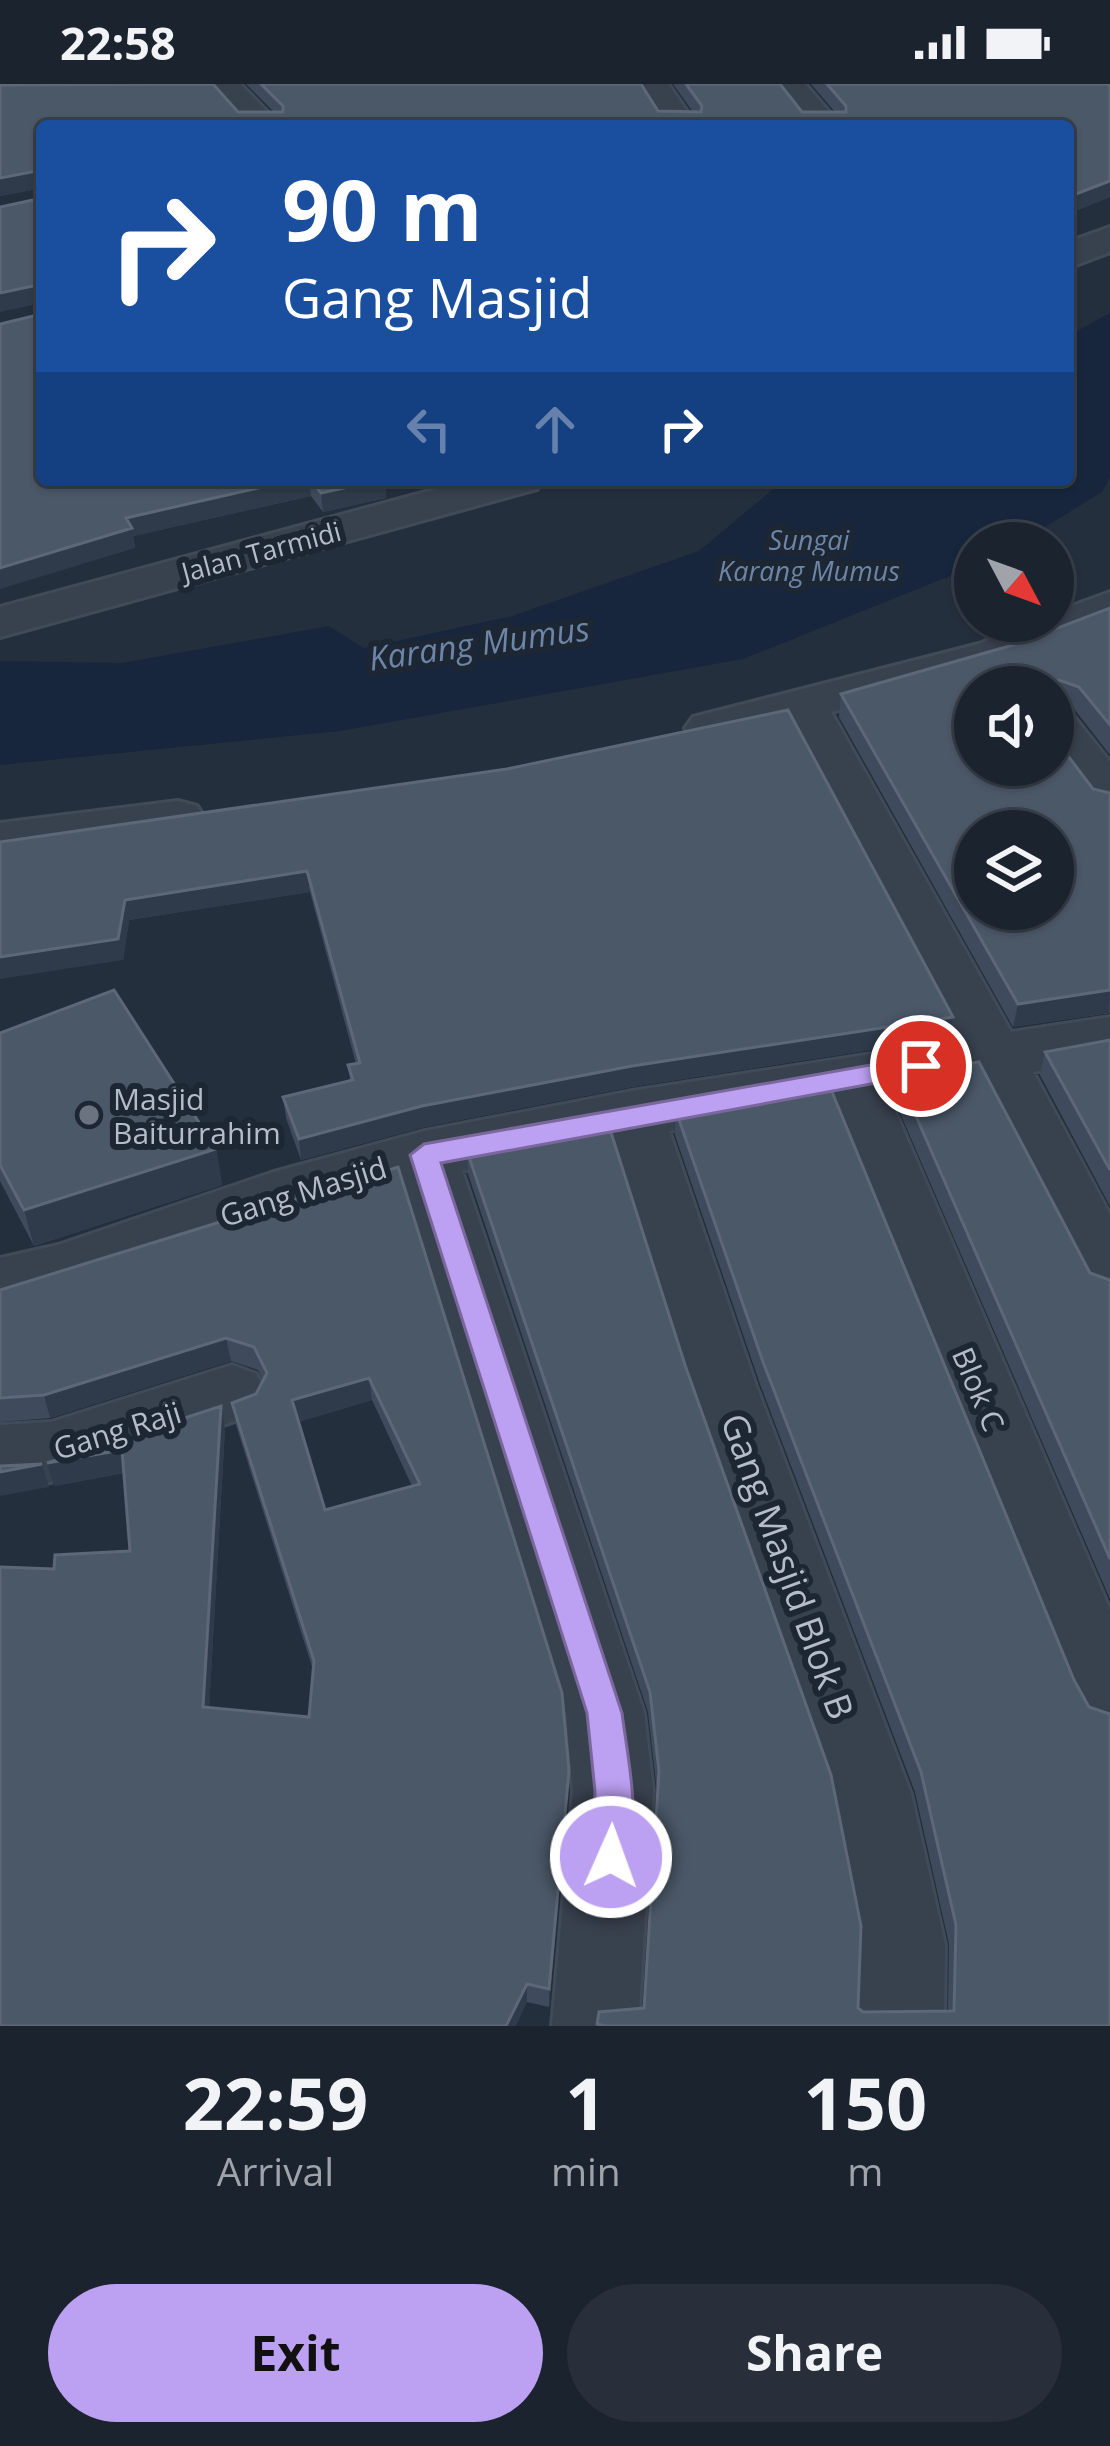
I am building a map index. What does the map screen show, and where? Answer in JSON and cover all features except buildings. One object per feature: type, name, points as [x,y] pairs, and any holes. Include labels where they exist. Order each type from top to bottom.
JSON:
[{"type":"street","points":[[220,84],[257,120]]},
{"type":"street","points":[[651,84],[675,120]]},
{"type":"street","points":[[787,84],[818,120]]},
{"type":"street","points":[[1074,253],[1110,238]]},
{"type":"street","name":"Jalan Tarmidi","points":[[0,622],[411,494],[474,486]]},
{"type":"street","points":[[1017,666],[1102,621]]},
{"type":"street","points":[[656,740],[802,706],[954,680]]},
{"type":"street","points":[[802,706],[1110,1276]]},
{"type":"street","points":[[1074,751],[1110,798]]},
{"type":"street","points":[[0,841],[237,810]]},
{"type":"street","name":"Gang Masjid","points":[[0,1284],[61,1270],[274,1196],[424,1155],[632,1114],[1110,1038]]},
{"type":"street","name":"Blok C","points":[[850,1078],[1110,1699]]},
{"type":"street","name":"Gang Masjid Blok B","points":[[632,1114],[722,1387],[871,1794],[903,1945],[901,2026]]},
{"type":"street","points":[[424,1155],[605,1713],[614,1791],[595,2026]]},
{"type":"street","name":"Gang Raji","points":[[0,1455],[50,1452],[232,1394]]},
{"type":"water","name":"Sungai Karang Mumus","points":[[1110,313],[1110,478],[1102,492],[1053,522],[954,522],[954,574],[743,659],[340,731],[0,765],[0,661],[122,663],[329,626],[364,648],[512,616],[699,551],[777,486],[1074,486],[1074,333]]},
{"type":"place","name":"Masjid Baiturrahim","points":[[89,1115]]},
{"type":"route","points":[[611,1857],[614,1791],[605,1713],[424,1155],[632,1114],[921,1066]]},
{"type":"water label","name":"Karang Mumus","points":[[479,643]]}]
